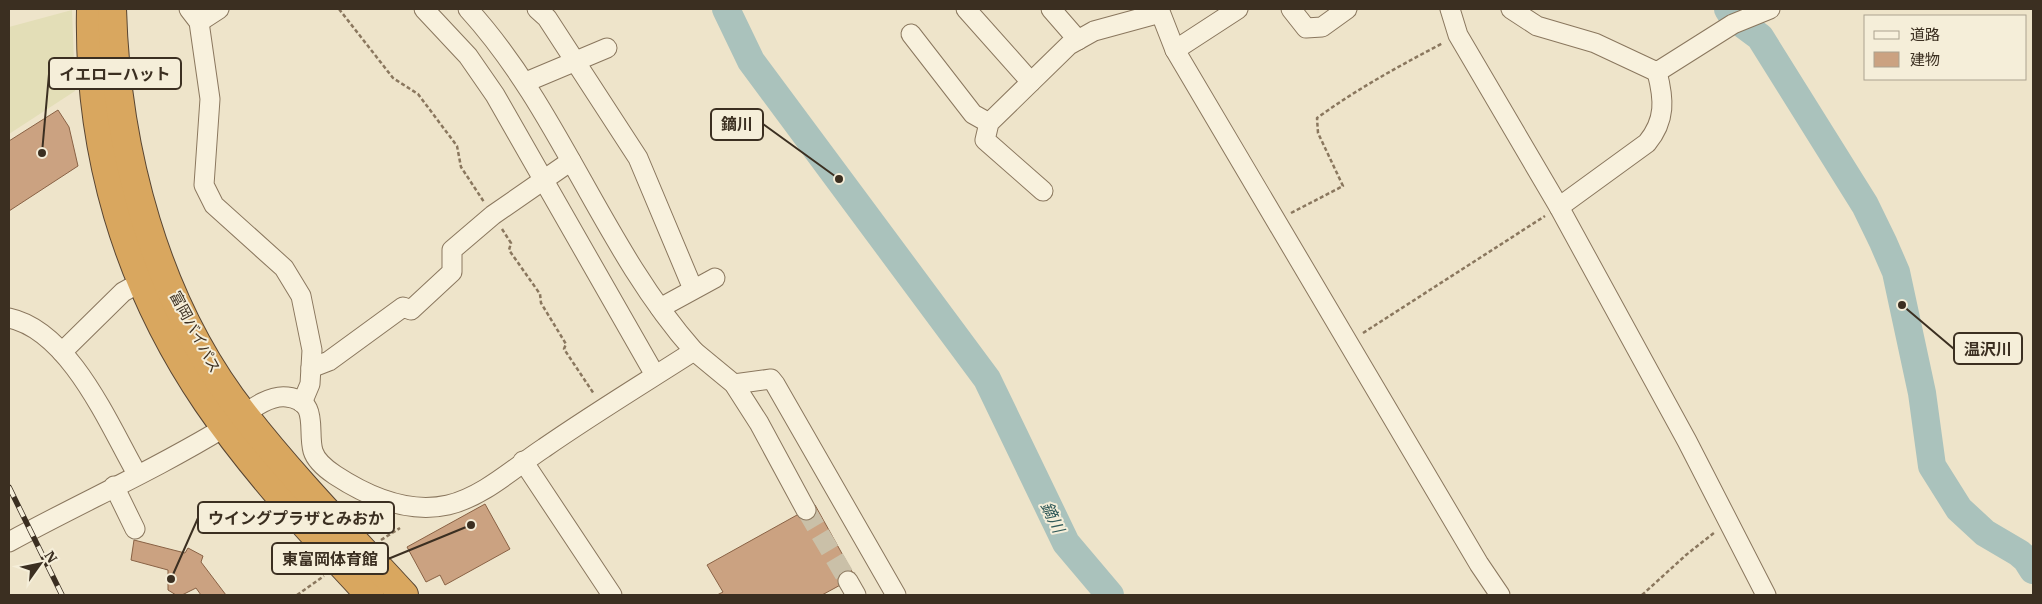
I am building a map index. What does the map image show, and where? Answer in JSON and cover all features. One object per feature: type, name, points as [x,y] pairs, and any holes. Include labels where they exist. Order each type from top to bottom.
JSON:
[{"type":"highway","name":"富岡バイパス","points":[[91,9],[90,59],[99,136],[123,230],[141,282],[185,368],[234,421],[329,513],[404,595]]},
{"type":"highway","name":"富岡バイパス","points":[[112,9],[116,84],[130,165],[155,249],[186,321],[210,363],[234,421],[309,530],[370,595]]},
{"type":"street","points":[[219,9],[194,16],[210,99],[204,185],[214,205],[284,268],[301,296],[312,350],[310,384],[302,403]]},
{"type":"street","points":[[424,9],[468,56],[495,95],[655,375]]},
{"type":"street","points":[[468,9],[526,82],[637,277],[694,351],[734,384],[759,423],[806,510]]},
{"type":"street","points":[[536,9],[547,18],[638,158],[693,289]]},
{"type":"street","points":[[966,9],[1031,82]]},
{"type":"street","points":[[1051,9],[1078,40]]},
{"type":"street","points":[[1175,50],[1238,9]]},
{"type":"street","points":[[1291,9],[1306,28],[1322,27],[1347,9]]},
{"type":"street","points":[[1450,9],[1458,35],[1559,207],[1687,441],[1766,595]]},
{"type":"street","points":[[1511,9],[1537,26],[1595,43],[1657,72],[1663,94],[1663,114],[1656,132],[1647,142],[1559,207]]},
{"type":"street","points":[[1657,72],[1733,24],[1770,9]]},
{"type":"street","points":[[1043,191],[985,140],[989,123],[1069,45],[1094,31],[1159,11],[1175,50],[1479,564],[1500,595]]},
{"type":"street","points":[[911,34],[973,114],[989,123]]},
{"type":"street","points":[[526,82],[607,48]]},
{"type":"street","points":[[311,368],[329,362],[403,307],[411,310],[452,272],[452,250],[493,214],[571,161]]},
{"type":"street","points":[[660,308],[714,278]]},
{"type":"street","points":[[62,352],[123,292],[141,282]]},
{"type":"street","points":[[9,318],[43,335],[62,352],[87,384],[137,474]]},
{"type":"street","points":[[9,542],[277,398],[289,397],[302,403],[310,414],[313,450],[320,463],[350,484],[371,495],[392,502],[421,507],[447,505],[462,500],[483,489],[694,351]]},
{"type":"street","points":[[734,384],[771,379],[775,384],[896,595]]},
{"type":"street","points":[[523,462],[612,595]]},
{"type":"street","points":[[114,486],[136,529]]},
{"type":"path","points":[[1276,221],[1343,186],[1318,133],[1317,118],[1383,74],[1458,35]]},
{"type":"path","points":[[1348,343],[1559,207]]},
{"type":"path","points":[[1642,595],[1686,555],[1728,522]]},
{"type":"path","points":[[380,541],[400,528]]},
{"type":"path","points":[[297,595],[324,576]]},
{"type":"shaded area","points":[[72,10],[75,91],[9,134],[9,27]]},
{"type":"building","points":[[58,110],[69,127],[78,166],[9,211],[9,141]]},
{"type":"building","points":[[485,504],[510,549],[445,585],[440,575],[426,582],[407,547]]},
{"type":"building","points":[[815,505],[855,577],[822,595],[717,595],[723,592],[707,565]]},
{"type":"building","points":[[134,540],[185,553],[188,548],[203,556],[201,562],[226,595],[201,595],[196,588],[182,595],[176,595],[168,590],[168,570],[131,560]]},
{"type":"waterway","name":"鏑川","points":[[726,9],[751,61],[987,379],[1066,543],[1110,595]]},
{"type":"waterway","points":[[1728,9],[1733,17],[1760,37],[1865,205],[1883,242],[1896,272],[1922,393],[1932,466],[1959,509],[1985,533],[2019,553],[2026,559],[2033,570]]},
{"type":"tunnel","points":[[806,510],[848,581]]},
{"type":"railway","points":[[9,487],[62,595]]},
{"type":"place","name":"イエローハット","points":[[42,153]]},
{"type":"place","name":"鏑川","points":[[839,179]]},
{"type":"place","name":"温沢川","points":[[1902,305]]},
{"type":"place","name":"東富岡体育館","points":[[471,525]]},
{"type":"place","name":"ウイングプラザとみおか","points":[[171,579]]}]
